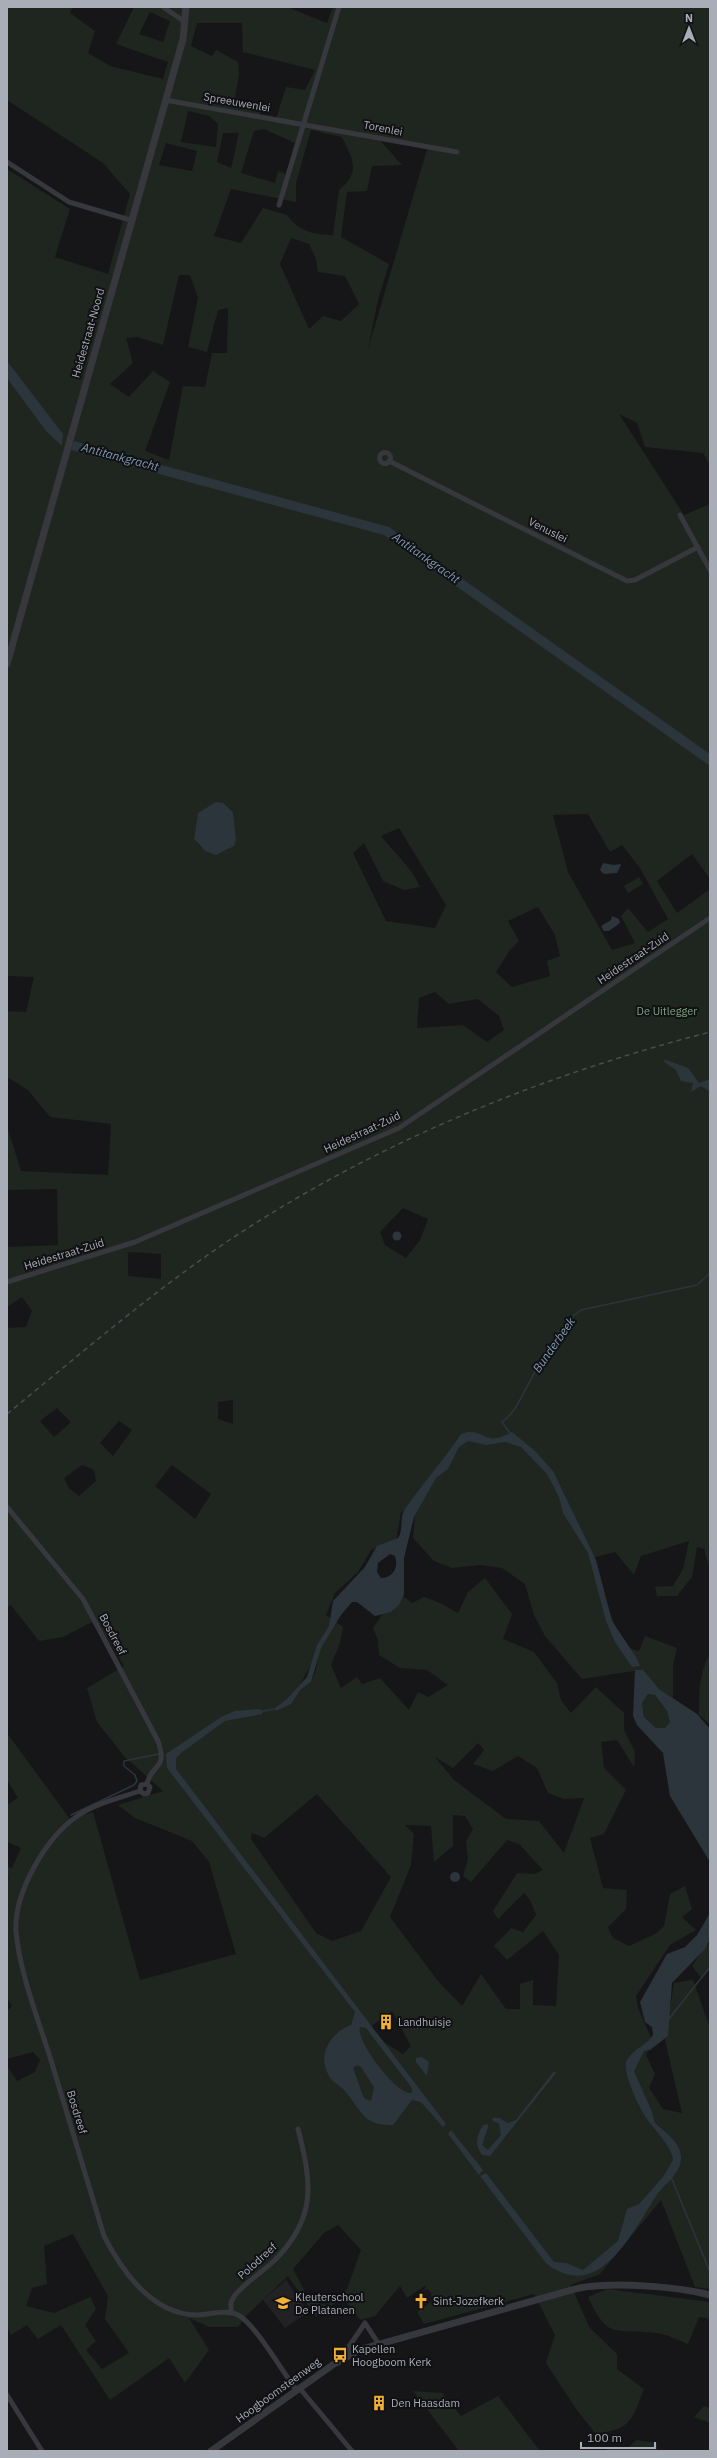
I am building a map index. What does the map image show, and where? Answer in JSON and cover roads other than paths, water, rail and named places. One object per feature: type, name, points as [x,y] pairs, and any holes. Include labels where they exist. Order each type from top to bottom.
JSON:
[{"type":"street","points":[[163,7],[185,22]]},
{"type":"street","name":"Heidestraat-Noord","points":[[7,664],[130,220],[165,100],[185,22],[186,7]]},
{"type":"street","points":[[279,205],[338,7]]},
{"type":"street","name":"Spreeuwenlei","points":[[165,100],[304,123]]},
{"type":"street","name":"Torenlei","points":[[304,123],[457,152]]},
{"type":"street","points":[[7,162],[69,202],[130,220]]},
{"type":"street","name":"Venuslei","points":[[389,461],[627,581],[635,580],[698,547]]},
{"type":"street","points":[[680,515],[710,570]]},
{"type":"street","name":"Heidestraat-Zuid","points":[[7,1282],[135,1242],[399,1128],[710,918]]},
{"type":"street","name":"Bosdreef","points":[[7,1507],[82,1599],[156,1736],[161,1751],[161,1761],[147,1784],[141,1785],[140,1791]]},
{"type":"street","name":"Bosdreef","points":[[140,1791],[144,1794],[148,1793],[150,1787],[147,1784]]},
{"type":"street","name":"Bosdreef","points":[[140,1791],[76,1817],[48,1846],[27,1878],[16,1930],[19,1950],[104,2236],[117,2261],[146,2293],[167,2308],[193,2315],[231,2313]]},
{"type":"street","name":"Polodreef","points":[[231,2313],[231,2302],[235,2295],[279,2256],[301,2225],[307,2202],[309,2177],[298,2129]]},
{"type":"street","name":"Hoogboomsteenweg","points":[[211,2451],[298,2389],[349,2355],[378,2343],[579,2288],[603,2286],[676,2288],[710,2295]]},
{"type":"street","points":[[231,2313],[238,2315],[249,2325],[298,2389],[302,2391],[352,2451]]},
{"type":"street","points":[[349,2355],[348,2348],[365,2323],[378,2343]]},
{"type":"street","points":[[7,2395],[42,2451]]},
{"type":"water","name":"Antitankgracht","points":[[7,361],[63,434],[62,446],[46,431],[7,378]]},
{"type":"water","name":"Antitankgracht","points":[[74,441],[389,527],[710,754],[710,766],[384,535],[71,450]]},
{"type":"water","points":[[216,802],[223,803],[233,812],[236,841],[234,846],[216,855],[205,851],[194,839],[198,813]]},
{"type":"water","points":[[603,863],[621,865],[617,873],[604,874],[600,870]]},
{"type":"water","points":[[612,916],[619,919],[620,923],[609,931],[604,931],[601,926],[611,920]]},
{"type":"water","points":[[666,1060],[688,1068],[699,1083],[710,1079],[709,1091],[701,1086],[691,1092],[693,1083],[681,1081],[676,1070],[663,1061]]},
{"type":"water","points":[[395,1232],[399,1232],[401,1236],[399,1240],[395,1240],[393,1238],[393,1234]]},
{"type":"water","points":[[475,1432],[487,1437],[497,1438],[512,1432],[535,1451],[553,1471],[596,1560],[612,1621],[636,1657],[640,1666],[632,1667],[615,1642],[606,1621],[588,1553],[563,1513],[559,1497],[547,1474],[521,1447],[505,1442],[486,1445],[468,1441],[459,1447],[448,1469],[436,1478],[414,1517],[404,1558],[404,1594],[399,1605],[391,1612],[375,1616],[357,1602],[352,1602],[341,1615],[321,1648],[311,1682],[300,1690],[291,1704],[276,1711],[275,1708],[287,1699],[307,1677],[317,1645],[329,1626],[333,1601],[365,1567],[377,1546],[398,1538],[401,1531],[403,1512],[461,1434]],"holes":[[[390,1554],[395,1556],[396,1564],[394,1571],[389,1576],[381,1578],[377,1572],[378,1563]]]},
{"type":"water","points":[[635,1670],[643,1670],[659,1689],[697,1714],[710,1729],[710,1862],[670,1796],[663,1753],[637,1725],[633,1716]],"holes":[[[648,1694],[655,1695],[667,1711],[670,1722],[665,1728],[656,1728],[644,1717],[642,1703]]]},
{"type":"water","points":[[259,1709],[263,1711],[262,1714],[225,1721],[181,1753],[176,1758],[176,1769],[446,2124],[443,2127],[421,2102],[412,2100],[393,2125],[375,2123],[364,2116],[345,2091],[331,2079],[325,2066],[325,2051],[332,2038],[344,2028],[351,2025],[355,2012],[167,1768],[166,1754],[221,1717],[235,1711]],"holes":[[[360,2027],[366,2028],[412,2088],[412,2093],[405,2092],[397,2086],[378,2066],[364,2043],[360,2034]],[[357,2065],[361,2067],[374,2087],[371,2101],[365,2099],[363,2096],[353,2068]]]},
{"type":"water","points":[[453,1872],[457,1872],[460,1877],[457,1882],[453,1882],[450,1879],[450,1875]]},
{"type":"water","points":[[710,1913],[710,1939],[705,1949],[672,1983],[668,2036],[650,2050],[644,2051],[634,2071],[652,2112],[655,2123],[672,2138],[679,2148],[681,2159],[678,2170],[656,2196],[636,2228],[612,2259],[597,2270],[582,2275],[565,2274],[546,2263],[480,2176],[486,2173],[554,2262],[566,2263],[583,2270],[618,2241],[627,2209],[639,2204],[663,2177],[673,2160],[670,2149],[647,2119],[640,2107],[632,2090],[627,2072],[626,2065],[629,2056],[647,2042],[653,2035],[652,2027],[645,2022],[640,2002],[667,1954],[685,1947],[697,1935]]},
{"type":"water","points":[[422,2057],[429,2062],[427,2076],[416,2062],[416,2058]]},
{"type":"water","points":[[554,2071],[556,2073],[490,2156],[482,2155],[478,2147],[477,2140],[483,2125],[488,2124],[482,2145],[488,2150],[501,2135],[499,2124],[492,2120],[493,2118],[499,2118],[508,2123],[516,2120]]},
{"type":"water","points":[[451,2130],[483,2170],[479,2175],[448,2134]]},
{"type":"waterway","name":"Bunderbeek","points":[[510,1433],[502,1422],[514,1410],[550,1344],[572,1317],[581,1310],[697,1285],[710,1273]]},
{"type":"waterway","name":"Bunderbeek","points":[[263,1711],[275,1709]]},
{"type":"waterway","name":"Bunderbeek","points":[[71,1815],[134,1785],[137,1781],[135,1775],[124,1766],[124,1761],[159,1754]]},
{"type":"waterway","points":[[668,2020],[710,1967]]},
{"type":"waterway","points":[[671,2177],[710,2272]]},
{"type":"railway","points":[[7,1414],[116,1325],[199,1261],[284,1206],[341,1173],[400,1143],[460,1116],[521,1092],[583,1069],[710,1032]]},
{"type":"place","name":"Landhuisje","points":[[386,2022]]},
{"type":"place","name":"Sint-Jozefkerk","points":[[421,2301]]},
{"type":"place","name":"Kleuterschool De Platanen","points":[[283,2303]]},
{"type":"place","name":"Kapellen Hoogboom Kerk","points":[[340,2355]]},
{"type":"place","name":"Den Haasdam","points":[[379,2403]]},
{"type":"park label","name":"De Uitlegger","points":[[667,1011]]}]
